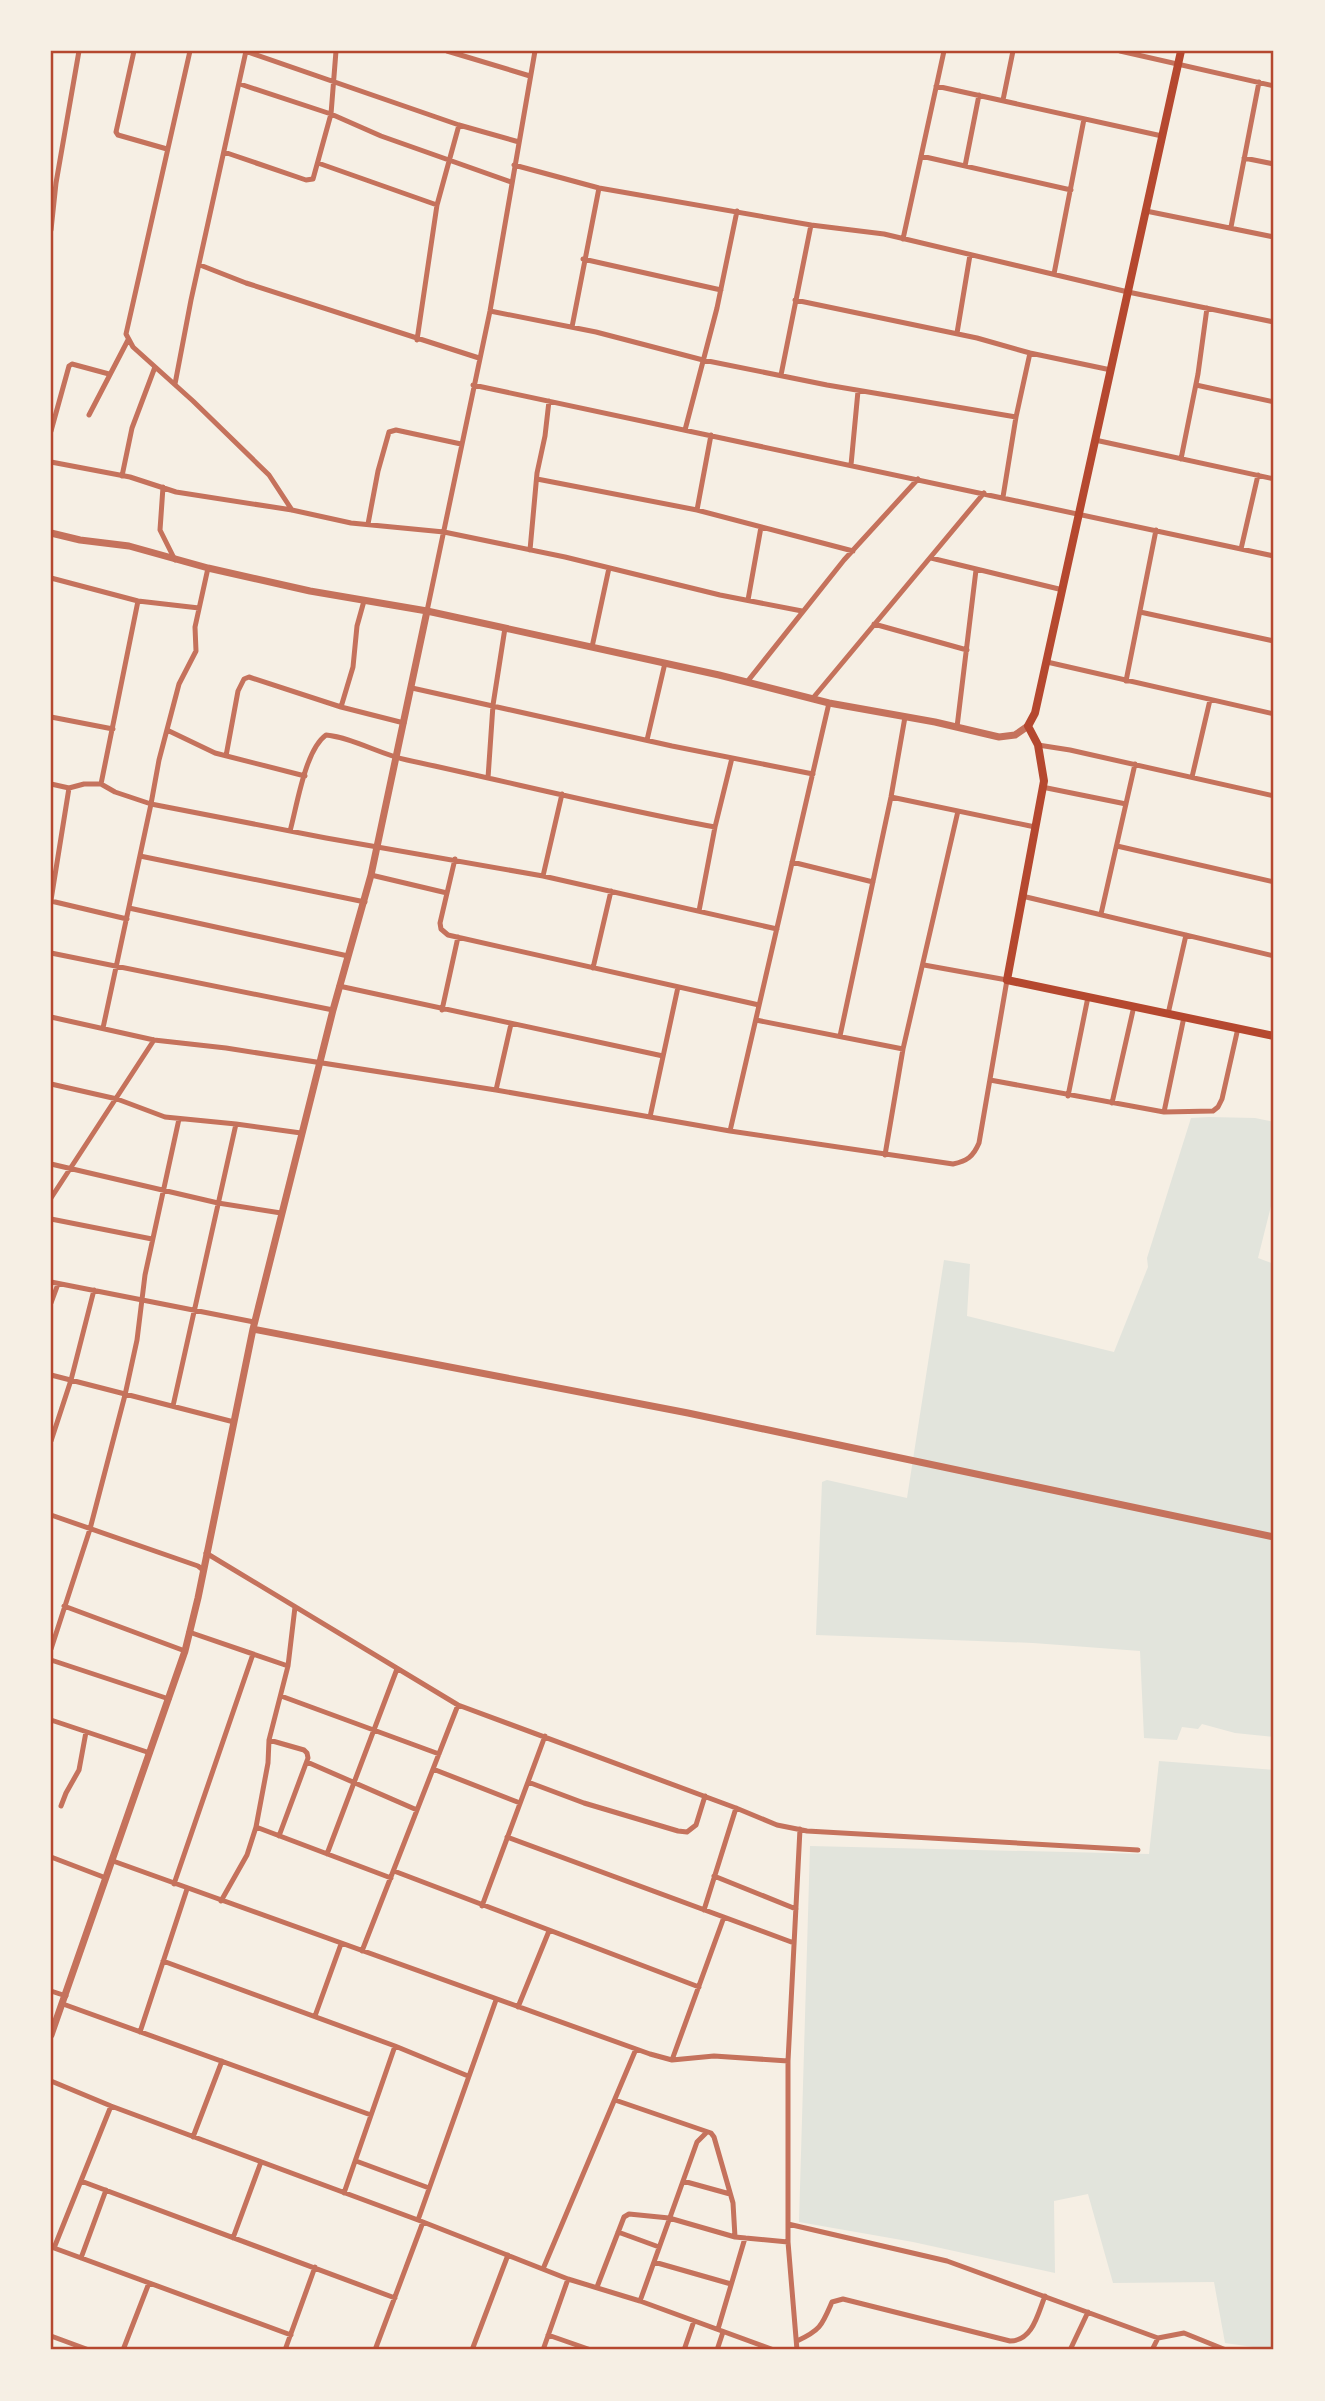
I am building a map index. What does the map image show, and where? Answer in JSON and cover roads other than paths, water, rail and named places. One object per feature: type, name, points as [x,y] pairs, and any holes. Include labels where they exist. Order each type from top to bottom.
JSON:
[{"type":"main road","points":[[1181,51],[1047,662],[1034,718],[1028,726],[1038,745],[1044,774],[1007,980],[1274,1036]]},
{"type":"street","points":[[51,230],[56,183],[79,51]]},
{"type":"street","points":[[134,51],[116,132],[118,135],[167,149]]},
{"type":"street","points":[[89,415],[128,340],[127,326],[190,51]]},
{"type":"street","points":[[175,384],[246,51],[459,125],[519,142]]},
{"type":"street","points":[[224,152],[306,180],[313,179],[331,114],[336,51]]},
{"type":"street","points":[[447,51],[530,76]]},
{"type":"street","points":[[473,59],[475,51]]},
{"type":"street","points":[[51,2035],[190,1632],[254,1326],[281,1213],[339,986],[371,875],[490,311],[535,51]]},
{"type":"street","points":[[903,239],[944,51]]},
{"type":"street","points":[[1003,100],[1013,51]]},
{"type":"street","points":[[1120,51],[1274,86]]},
{"type":"street","points":[[1231,228],[1259,82]]},
{"type":"street","points":[[240,84],[331,114],[381,136],[511,182]]},
{"type":"street","points":[[936,86],[1162,136]]},
{"type":"street","points":[[965,166],[979,96]]},
{"type":"street","points":[[1054,274],[1084,119]]},
{"type":"street","points":[[417,340],[437,205],[459,125]]},
{"type":"street","points":[[921,156],[1071,190]]},
{"type":"street","points":[[1244,158],[1274,164]]},
{"type":"street","points":[[317,163],[437,205]]},
{"type":"street","points":[[514,165],[599,188],[903,239],[1128,292],[1274,322]]},
{"type":"street","points":[[572,327],[583,259],[599,188]]},
{"type":"street","points":[[685,430],[721,290],[737,211]]},
{"type":"street","points":[[1146,211],[1274,237]]},
{"type":"street","points":[[781,375],[811,225]]},
{"type":"street","points":[[957,333],[970,254]]},
{"type":"street","points":[[583,259],[721,290]]},
{"type":"street","points":[[200,265],[246,283],[479,358]]},
{"type":"street","points":[[796,300],[957,333],[1030,353],[1111,370]]},
{"type":"street","points":[[1181,459],[1196,385],[1207,308]]},
{"type":"street","points":[[490,311],[572,327],[703,360],[858,391],[1016,417]]},
{"type":"street","points":[[128,340],[269,475],[292,510]]},
{"type":"street","points":[[1003,497],[1030,353]]},
{"type":"street","points":[[51,431],[69,366],[72,364],[109,374]]},
{"type":"street","points":[[122,475],[132,428],[155,367]]},
{"type":"street","points":[[473,385],[1274,556]]},
{"type":"street","points":[[1196,385],[1274,402]]},
{"type":"street","points":[[851,465],[858,391]]},
{"type":"street","points":[[530,550],[549,401]]},
{"type":"street","points":[[368,524],[389,432],[396,430],[461,444]]},
{"type":"street","points":[[697,510],[710,435]]},
{"type":"street","points":[[1095,440],[1274,479]]},
{"type":"street","points":[[51,462],[122,475],[176,492],[292,510],[351,523],[444,532],[802,611]]},
{"type":"street","points":[[1241,549],[1258,475]]},
{"type":"street","points":[[537,479],[697,510],[853,551]]},
{"type":"street","points":[[747,682],[802,611],[918,479]]},
{"type":"street","points":[[163,487],[160,530],[175,559]]},
{"type":"street","points":[[813,698],[984,493]]},
{"type":"street","points":[[748,600],[761,527]]},
{"type":"street","points":[[1126,681],[1156,530]]},
{"type":"street","points":[[51,533],[80,540],[129,546],[208,568],[364,601],[427,611],[665,663],[829,703],[999,737],[1015,735],[1028,726]]},
{"type":"street","points":[[931,558],[1063,590]]},
{"type":"street","points":[[103,1028],[167,730],[179,684],[196,652],[195,627],[208,568]]},
{"type":"street","points":[[592,647],[609,568]]},
{"type":"street","points":[[957,727],[976,570]]},
{"type":"street","points":[[51,578],[138,601],[199,608]]},
{"type":"street","points":[[102,784],[138,601]]},
{"type":"street","points":[[341,707],[353,667],[356,626],[364,601]]},
{"type":"street","points":[[1140,612],[1274,641]]},
{"type":"street","points":[[874,624],[967,650]]},
{"type":"street","points":[[488,778],[493,705],[505,628]]},
{"type":"street","points":[[1047,662],[1274,714]]},
{"type":"street","points":[[647,740],[665,663]]},
{"type":"street","points":[[226,756],[238,691],[244,679],[249,677],[341,707],[404,723]]},
{"type":"street","points":[[411,688],[813,774]]},
{"type":"street","points":[[1192,777],[1210,700]]},
{"type":"street","points":[[730,1131],[829,703]]},
{"type":"street","points":[[840,1036],[891,797],[905,717]]},
{"type":"street","points":[[51,718],[113,729]]},
{"type":"street","points":[[167,730],[226,756],[305,776]]},
{"type":"street","points":[[290,831],[311,756],[320,739],[326,735],[396,757],[715,827]]},
{"type":"street","points":[[1038,745],[1274,796]]},
{"type":"street","points":[[699,911],[732,758]]},
{"type":"street","points":[[1101,914],[1135,764]]},
{"type":"street","points":[[51,784],[69,788],[84,784],[102,784],[115,792],[151,804],[543,876],[777,929]]},
{"type":"street","points":[[1042,787],[1126,804]]},
{"type":"street","points":[[69,788],[51,900],[127,919]]},
{"type":"street","points":[[543,876],[562,794]]},
{"type":"street","points":[[891,797],[1035,827]]},
{"type":"street","points":[[885,1155],[903,1049],[958,811]]},
{"type":"street","points":[[1117,846],[1274,882]]},
{"type":"street","points":[[140,856],[365,902]]},
{"type":"street","points":[[455,859],[441,929],[448,935],[759,1005]]},
{"type":"street","points":[[792,862],[873,882]]},
{"type":"street","points":[[371,875],[447,893]]},
{"type":"street","points":[[593,968],[611,891]]},
{"type":"street","points":[[1022,896],[1274,956]]},
{"type":"street","points":[[129,908],[348,957]]},
{"type":"street","points":[[1168,1014],[1186,935]]},
{"type":"street","points":[[442,1010],[458,937]]},
{"type":"street","points":[[51,953],[333,1010]]},
{"type":"street","points":[[51,1017],[154,1040],[496,1090],[730,1131],[953,1164],[967,1161],[979,1143],[1007,980],[924,965]]},
{"type":"street","points":[[339,986],[663,1056]]},
{"type":"street","points":[[650,1117],[678,987]]},
{"type":"street","points":[[1068,1096],[1088,997]]},
{"type":"street","points":[[1112,1103],[1134,1006]]},
{"type":"street","points":[[1164,1112],[1184,1017]]},
{"type":"street","points":[[755,1020],[903,1049]]},
{"type":"street","points":[[496,1090],[511,1024]]},
{"type":"street","points":[[990,1080],[1164,1112],[1203,1112],[1219,1107],[1238,1028]]},
{"type":"street","points":[[51,1198],[154,1040]]},
{"type":"street","points":[[51,1084],[117,1099],[153,1113],[179,1119],[301,1133]]},
{"type":"street","points":[[51,1649],[90,1529],[125,1395],[137,1339],[152,1240],[179,1119]]},
{"type":"street","points":[[173,1406],[236,1124]]},
{"type":"street","points":[[51,1164],[218,1203],[281,1213]]},
{"type":"street","points":[[51,1219],[152,1240]]},
{"type":"street","points":[[51,1303],[54,1283],[142,1299],[254,1326],[688,1413],[1274,1537]]},
{"type":"street","points":[[51,1441],[71,1380],[94,1290]]},
{"type":"street","points":[[51,1375],[234,1422]]},
{"type":"street","points":[[51,1515],[203,1570]]},
{"type":"street","points":[[206,1553],[458,1705],[777,1825],[800,1829],[1139,1850]]},
{"type":"street","points":[[64,1606],[185,1651]]},
{"type":"street","points":[[221,1900],[247,1855],[256,1827],[267,1770],[269,1740],[288,1666],[295,1606]]},
{"type":"street","points":[[190,1632],[288,1666]]},
{"type":"street","points":[[174,1884],[253,1654]]},
{"type":"street","points":[[51,1660],[169,1699]]},
{"type":"street","points":[[327,1854],[397,1669]]},
{"type":"street","points":[[281,1696],[439,1754]]},
{"type":"street","points":[[362,1951],[458,1705]]},
{"type":"street","points":[[51,1720],[150,1752]]},
{"type":"street","points":[[61,1806],[79,1770],[86,1732]]},
{"type":"street","points":[[482,1906],[545,1736]]},
{"type":"street","points":[[269,1740],[307,1753],[307,1762],[279,1836]]},
{"type":"street","points":[[307,1762],[417,1810]]},
{"type":"street","points":[[433,1769],[520,1803]]},
{"type":"street","points":[[528,1782],[584,1803],[678,1831],[691,1830],[695,1825],[705,1796]]},
{"type":"street","points":[[704,1910],[736,1808]]},
{"type":"street","points":[[256,1827],[391,1878]]},
{"type":"street","points":[[797,2350],[788,2242],[788,2061],[800,1829]]},
{"type":"street","points":[[506,1837],[794,1943]]},
{"type":"street","points":[[51,1857],[106,1878]]},
{"type":"street","points":[[113,1861],[496,2000],[672,2060],[714,2056],[788,2061]]},
{"type":"street","points":[[394,1871],[699,1987]]},
{"type":"street","points":[[714,1876],[796,1909]]},
{"type":"street","points":[[140,2032],[187,1889]]},
{"type":"street","points":[[672,2060],[724,1917]]},
{"type":"street","points":[[518,2007],[550,1931]]},
{"type":"street","points":[[315,2016],[341,1944]]},
{"type":"street","points":[[163,1961],[395,2046],[468,2076]]},
{"type":"street","points":[[51,1991],[66,1996]]},
{"type":"street","points":[[375,2350],[496,2000]]},
{"type":"street","points":[[63,2004],[371,2115]]},
{"type":"street","points":[[344,2193],[395,2046]]},
{"type":"street","points":[[543,2269],[636,2049]]},
{"type":"street","points":[[193,2137],[222,2061]]},
{"type":"street","points":[[51,2081],[543,2269],[774,2350]]},
{"type":"street","points":[[615,2100],[710,2133],[714,2137],[734,2210],[735,2237]]},
{"type":"street","points":[[111,2106],[53,2248],[291,2335]]},
{"type":"street","points":[[640,2301],[697,2142],[706,2133]]},
{"type":"street","points":[[356,2161],[429,2188]]},
{"type":"street","points":[[233,2238],[261,2162]]},
{"type":"street","points":[[81,2181],[395,2298]]},
{"type":"street","points":[[683,2181],[730,2194]]},
{"type":"street","points":[[81,2258],[106,2190]]},
{"type":"street","points":[[597,2287],[624,2217],[629,2214],[669,2218],[735,2237],[788,2242]]},
{"type":"street","points":[[788,2224],[947,2261],[1158,2338],[1184,2333],[1226,2350]]},
{"type":"street","points":[[618,2231],[659,2247]]},
{"type":"street","points":[[717,2350],[731,2284],[746,2238]]},
{"type":"street","points":[[472,2350],[508,2255]]},
{"type":"street","points":[[654,2262],[731,2284]]},
{"type":"street","points":[[285,2350],[315,2267]]},
{"type":"street","points":[[543,2350],[568,2278]]},
{"type":"street","points":[[123,2350],[149,2283]]},
{"type":"street","points":[[797,2341],[816,2333],[821,2328],[832,2302],[844,2299],[1010,2342],[1019,2341],[1029,2333],[1045,2296]]},
{"type":"street","points":[[1070,2350],[1088,2312]]},
{"type":"street","points":[[684,2350],[694,2321]]},
{"type":"street","points":[[548,2335],[591,2350]]},
{"type":"street","points":[[51,2336],[89,2350]]},
{"type":"street","points":[[1152,2350],[1158,2338]]},
{"type":"street","points":[[1206,2350],[1209,2344]]}]
